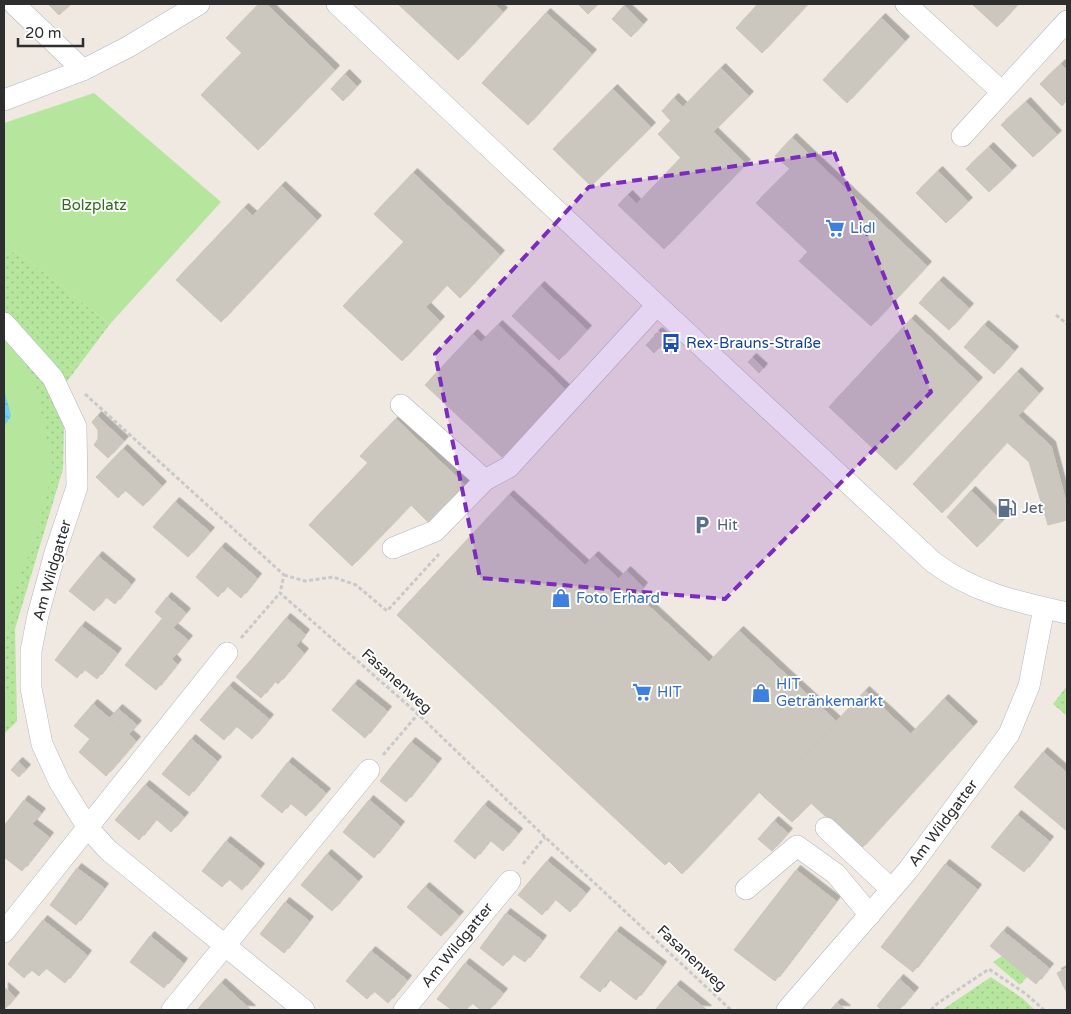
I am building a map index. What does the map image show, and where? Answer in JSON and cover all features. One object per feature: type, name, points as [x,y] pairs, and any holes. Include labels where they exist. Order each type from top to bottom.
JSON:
[{"type":"street","points":[[14,4],[83,70]]},
{"type":"street","points":[[4,100],[83,70],[128,47],[199,4]]},
{"type":"street","points":[[337,4],[657,306],[933,562],[950,575],[968,585],[1006,599],[1067,613]]},
{"type":"street","points":[[906,4],[1002,92]]},
{"type":"street","points":[[962,136],[1067,20]]},
{"type":"street","points":[[393,548],[435,531],[485,480],[509,467],[657,306]]},
{"type":"street","name":"Am Wildgatter","points":[[4,323],[52,378],[76,427],[77,487],[55,553],[38,615],[31,652],[31,688],[42,744],[60,783],[88,828],[108,850],[304,1010]]},
{"type":"street","points":[[401,405],[485,480]]},
{"type":"street","name":"Am Wildgatter","points":[[787,1010],[909,869],[1009,734],[1029,686],[1044,608]]},
{"type":"street","points":[[4,932],[227,654]]},
{"type":"street","points":[[172,1010],[369,770]]},
{"type":"street","points":[[826,828],[892,889]]},
{"type":"street","points":[[746,888],[797,846],[836,874],[870,915]]},
{"type":"street","name":"Am Wildgatter","points":[[404,1010],[510,880]]},
{"type":"path","points":[[1056,315],[1067,324]]},
{"type":"path","points":[[52,378],[88,395],[284,575],[280,593],[227,654]]},
{"type":"path","name":"Fasanenweg","points":[[280,593],[418,714],[544,837],[732,1010]]},
{"type":"path","points":[[369,770],[418,714]]},
{"type":"path","points":[[510,880],[544,837]]},
{"type":"path","points":[[931,1010],[938,1003],[989,969],[1026,994],[1044,1010]]},
{"type":"highlighted area","points":[[834,152],[931,392],[725,599],[480,578],[435,354],[589,187]]},
{"type":"green space","name":"Bolzplatz","points":[[94,93],[221,202],[110,324],[16,251],[4,256],[4,123]]},
{"type":"green space","points":[[16,251],[110,324],[65,384],[63,469],[15,629],[17,721],[4,734],[4,256]]},
{"type":"green space","points":[[4,339],[21,355],[36,385],[53,467],[37,533],[11,601],[4,661]]},
{"type":"green space","points":[[4,677],[12,714],[4,726]]},
{"type":"green space","points":[[1067,686],[1067,716],[1053,704]]},
{"type":"green space","points":[[1002,956],[1027,977],[1020,985],[993,962]]},
{"type":"green space","points":[[991,977],[1022,998],[1035,1010],[942,1010]]},
{"type":"water","points":[[4,389],[11,416],[4,427]]},
{"type":"building","points":[[48,4],[71,4],[59,15]]},
{"type":"building","points":[[259,4],[266,4],[335,70],[258,150],[201,95],[242,53],[226,38]]},
{"type":"building","points":[[398,4],[494,4],[503,12],[458,60]]},
{"type":"building","points":[[578,4],[598,4],[588,14]]},
{"type":"building","points":[[758,4],[808,4],[762,53],[736,28]]},
{"type":"building","points":[[972,4],[1018,4],[997,27]]},
{"type":"building","points":[[624,6],[643,24],[631,37],[612,19]]},
{"type":"building","points":[[546,13],[592,54],[528,125],[482,83]]},
{"type":"building","points":[[881,18],[905,41],[847,103],[823,80]]},
{"type":"building","points":[[1061,64],[1067,70],[1067,100],[1062,106],[1040,84]]},
{"type":"building","points":[[721,68],[749,96],[713,132],[709,128],[681,158],[658,134],[671,121],[662,111],[674,98],[683,107]]},
{"type":"building","points":[[345,74],[357,86],[343,101],[331,89]]},
{"type":"building","points":[[613,89],[651,127],[591,186],[553,149]]},
{"type":"building","points":[[1026,102],[1057,135],[1033,157],[1001,125]]},
{"type":"building","points":[[709,128],[746,164],[664,249],[618,205],[628,195],[637,204]]},
{"type":"building","name":"Lidl","points":[[792,138],[927,266],[871,326],[799,261],[808,252],[756,203],[790,169],[775,156]]},
{"type":"building","points":[[989,147],[1012,170],[989,192],[966,169]]},
{"type":"building","points":[[938,171],[968,202],[946,223],[916,193]]},
{"type":"building","points":[[413,173],[500,255],[460,298],[447,285],[426,307],[440,321],[402,361],[343,306],[404,242],[374,214]]},
{"type":"building","points":[[281,186],[317,220],[221,322],[176,280],[244,208],[253,216]]},
{"type":"building","points":[[939,281],[969,308],[949,330],[919,303]]},
{"type":"building","points":[[540,286],[587,330],[559,360],[512,316]]},
{"type":"building","points":[[911,319],[978,382],[896,470],[829,407]]},
{"type":"building","points":[[498,325],[565,389],[502,457],[425,385],[473,334],[481,342]]},
{"type":"building","points":[[984,325],[1014,351],[994,374],[964,347]]},
{"type":"building","points":[[658,332],[669,342],[665,346],[654,335]]},
{"type":"building","points":[[654,337],[662,344],[654,353],[646,345]]},
{"type":"building","points":[[752,358],[763,368],[759,373],[748,362]]},
{"type":"building","points":[[1017,372],[1039,393],[1018,416],[1051,446],[1067,506],[1067,520],[1048,525],[1029,462],[1007,442],[942,513],[913,484]]},
{"type":"building","points":[[97,416],[124,441],[108,458],[94,445],[98,439],[98,430],[92,422]]},
{"type":"building","points":[[396,419],[466,486],[430,524],[411,505],[352,566],[309,525],[368,463],[360,456]]},
{"type":"building","points":[[123,449],[162,486],[143,506],[125,490],[118,498],[96,477]]},
{"type":"building","points":[[971,491],[1002,521],[977,547],[947,517]]},
{"type":"building","name":"HIT","points":[[509,495],[585,565],[594,556],[619,579],[626,571],[643,587],[637,595],[709,662],[739,631],[837,722],[765,798],[759,792],[682,874],[669,861],[665,865],[397,615]]},
{"type":"building","points":[[175,502],[210,532],[188,557],[153,527]]},
{"type":"building","points":[[221,547],[257,578],[241,598],[227,586],[218,597],[196,577]]},
{"type":"building","points":[[98,556],[131,584],[115,604],[106,597],[94,611],[69,591]]},
{"type":"building","points":[[167,597],[186,613],[173,628],[155,612]]},
{"type":"building","points":[[286,618],[305,634],[296,646],[304,653],[278,684],[250,661]]},
{"type":"building","points":[[162,619],[188,640],[172,659],[177,664],[156,690],[125,665]]},
{"type":"building","points":[[81,626],[117,653],[97,679],[84,669],[77,678],[55,660]]},
{"type":"building","points":[[250,661],[274,682],[261,698],[236,677]]},
{"type":"building","points":[[354,684],[387,711],[365,738],[332,710]]},
{"type":"building","points":[[229,686],[269,719],[252,739],[236,726],[224,740],[200,720]]},
{"type":"building","points":[[865,691],[911,734],[944,699],[973,726],[861,849],[811,803],[792,822],[765,798]]},
{"type":"building","points":[[93,704],[136,741],[106,776],[79,752],[90,739],[74,726]]},
{"type":"building","points":[[118,709],[137,725],[128,735],[109,719]]},
{"type":"building","points":[[191,739],[217,761],[189,796],[162,774]]},
{"type":"building","points":[[411,742],[437,763],[406,802],[380,781]]},
{"type":"building","points":[[1043,752],[1067,773],[1067,831],[1014,787]]},
{"type":"building","points":[[18,762],[26,769],[19,777],[11,770]]},
{"type":"building","points":[[288,762],[326,793],[306,816],[290,803],[282,813],[261,796]]},
{"type":"building","points":[[145,785],[184,817],[171,832],[156,819],[139,840],[115,820]]},
{"type":"building","points":[[24,800],[41,813],[32,824],[49,837],[22,871],[4,857],[4,826]]},
{"type":"building","points":[[369,800],[400,826],[374,858],[343,832]]},
{"type":"building","points":[[484,805],[518,833],[503,851],[490,840],[475,859],[454,841]]},
{"type":"building","points":[[1017,815],[1049,841],[1024,872],[991,847]]},
{"type":"building","points":[[774,821],[788,833],[772,851],[758,839]]},
{"type":"building","points":[[226,841],[260,868],[242,890],[229,879],[222,887],[202,871]]},
{"type":"building","points":[[327,854],[358,881],[332,911],[301,885]]},
{"type":"building","points":[[547,861],[586,893],[570,912],[555,899],[542,915],[518,895]]},
{"type":"building","points":[[945,864],[977,889],[913,972],[881,947]]},
{"type":"building","points":[[77,868],[104,888],[76,925],[50,905]]},
{"type":"building","points":[[796,870],[836,901],[775,981],[734,950]]},
{"type":"building","points":[[425,887],[459,916],[441,936],[407,907]]},
{"type":"building","points":[[285,902],[309,921],[284,953],[260,934]]},
{"type":"building","points":[[506,913],[542,940],[525,962],[513,954],[503,966],[480,948]]},
{"type":"building","points":[[43,920],[87,955],[65,983],[46,968],[39,976],[14,956]]},
{"type":"building","points":[[616,931],[662,966],[636,1000],[609,979],[600,992],[580,977]]},
{"type":"building","points":[[1003,931],[1049,968],[1036,984],[990,946]]},
{"type":"building","points":[[150,936],[183,963],[164,988],[130,962]]},
{"type":"building","points":[[371,951],[407,980],[388,1003],[374,991],[367,999],[346,981]]},
{"type":"building","points":[[14,956],[31,970],[24,978],[8,964]]},
{"type":"building","points":[[465,963],[503,993],[489,1010],[481,1010],[472,1003],[466,1010],[452,1010],[437,999]]},
{"type":"building","points":[[1067,968],[1067,993],[1057,973]]},
{"type":"building","points":[[899,979],[914,992],[899,1010],[882,1010],[877,1006]]},
{"type":"building","points":[[221,983],[251,1010],[197,1010]]},
{"type":"building","points":[[676,985],[707,1010],[655,1010]]},
{"type":"building","points":[[4,987],[15,997],[4,1010]]},
{"type":"building","points":[[837,1003],[846,1010],[830,1010]]},
{"type":"place","name":"Lidl","points":[[835,228]]},
{"type":"place","name":"Rex-Brauns-Straße","points":[[671,343]]},
{"type":"place","name":"Jet","points":[[1007,508]]},
{"type":"place","name":"Hit","points":[[702,525]]},
{"type":"place","name":"Foto Erhard","points":[[561,598]]},
{"type":"place","name":"HIT","points":[[642,692]]},
{"type":"place","name":"HIT Getränkemarkt","points":[[761,693]]}]
